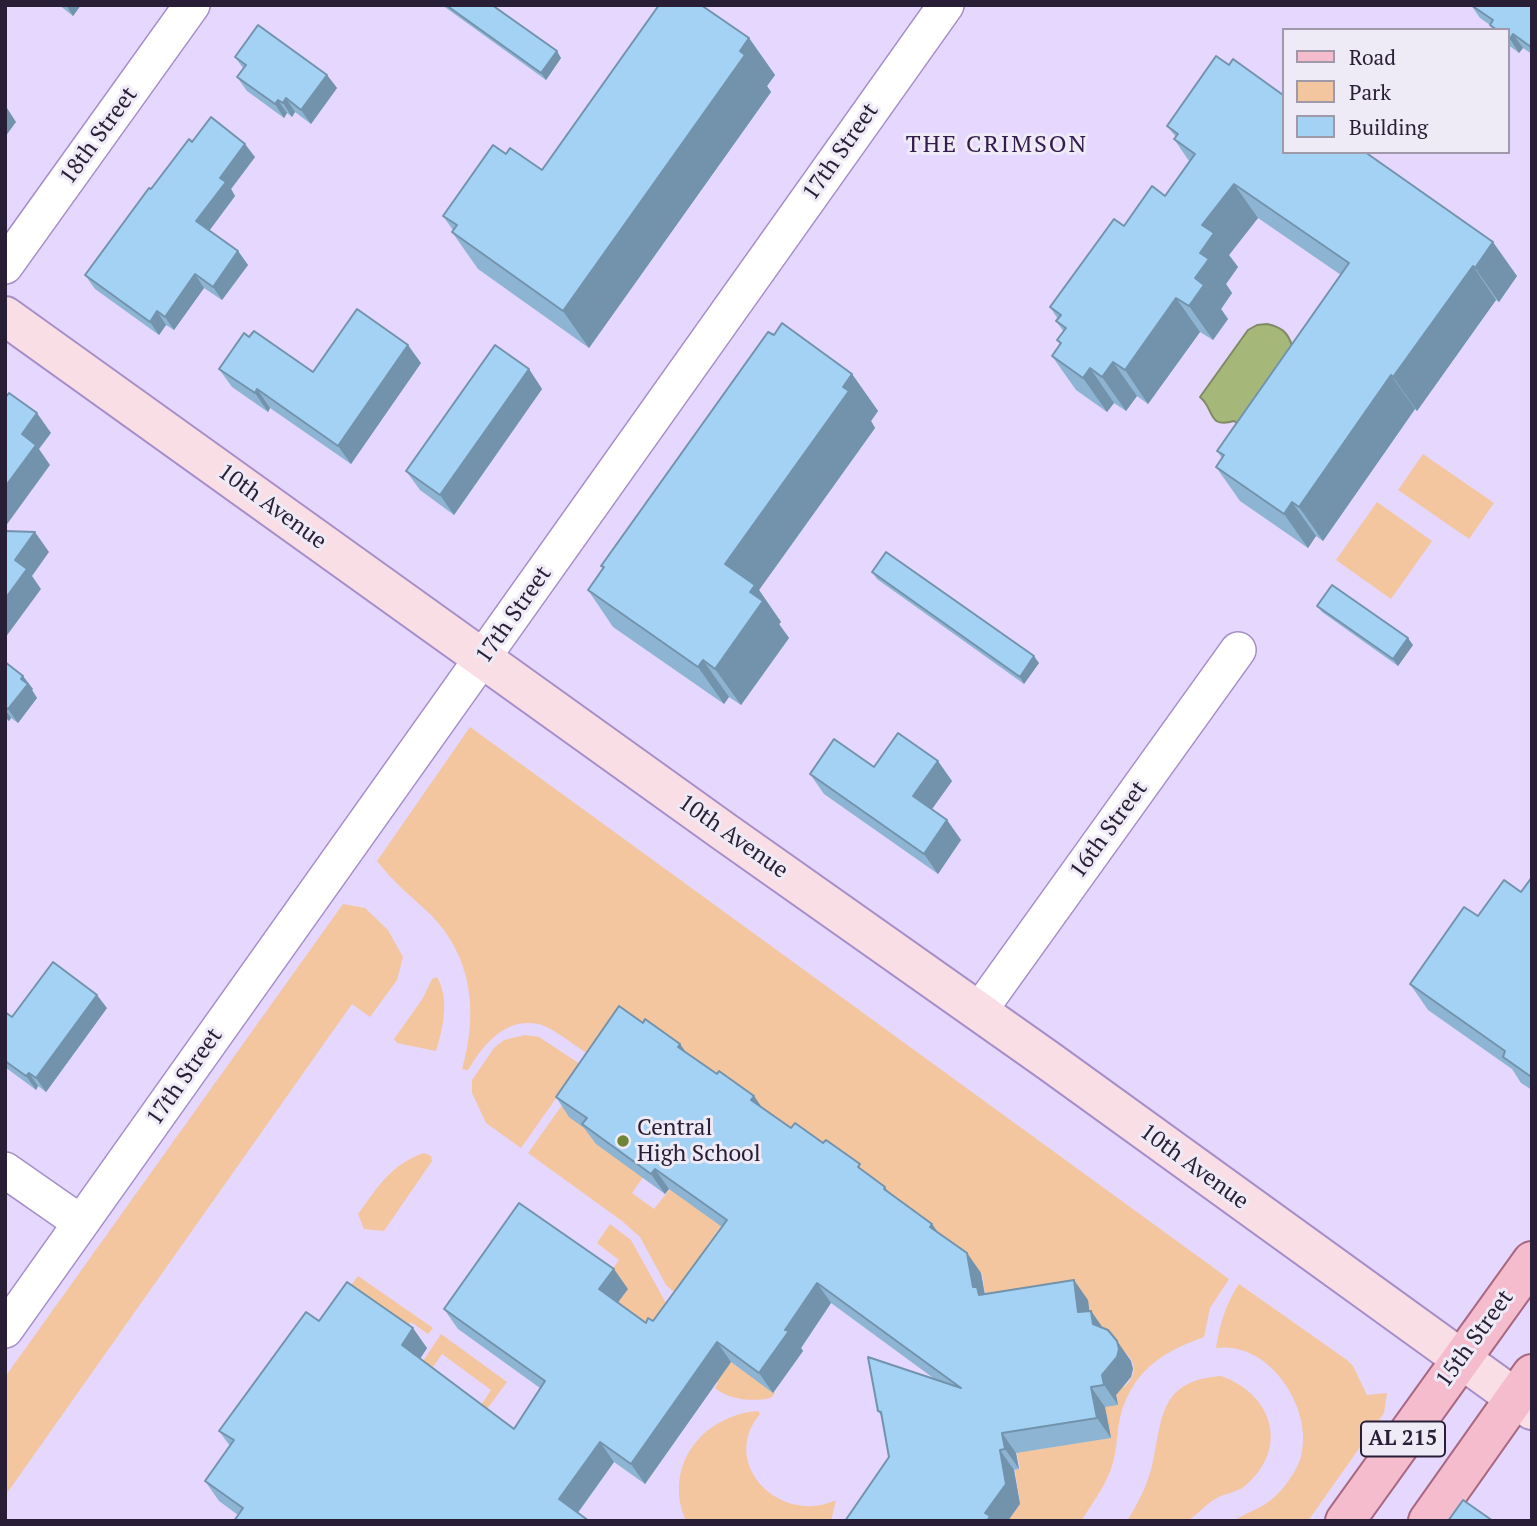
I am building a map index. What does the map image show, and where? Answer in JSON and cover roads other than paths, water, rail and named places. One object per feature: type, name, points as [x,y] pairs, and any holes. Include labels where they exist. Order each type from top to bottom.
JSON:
[{"type":"main road","name":"10th Avenue","points":[[5,316],[1461,1358],[1526,1394]]},
{"type":"main road","name":"15th Street","points":[[1345,1521],[1532,1261]]},
{"type":"main road","name":"AL 215","points":[[1428,1521],[1526,1394]]},
{"type":"street","name":"18th Street","points":[[5,266],[192,5]]},
{"type":"street","name":"17th Street","points":[[5,1330],[946,5]]},
{"type":"street","name":"16th Street","points":[[979,1011],[1238,650]]},
{"type":"street","points":[[5,1170],[81,1223]]},
{"type":"place","name":"Central High School","points":[[623,1141]]},
{"type":"district","name":"THE CRIMSON","points":[[997,145]]}]
